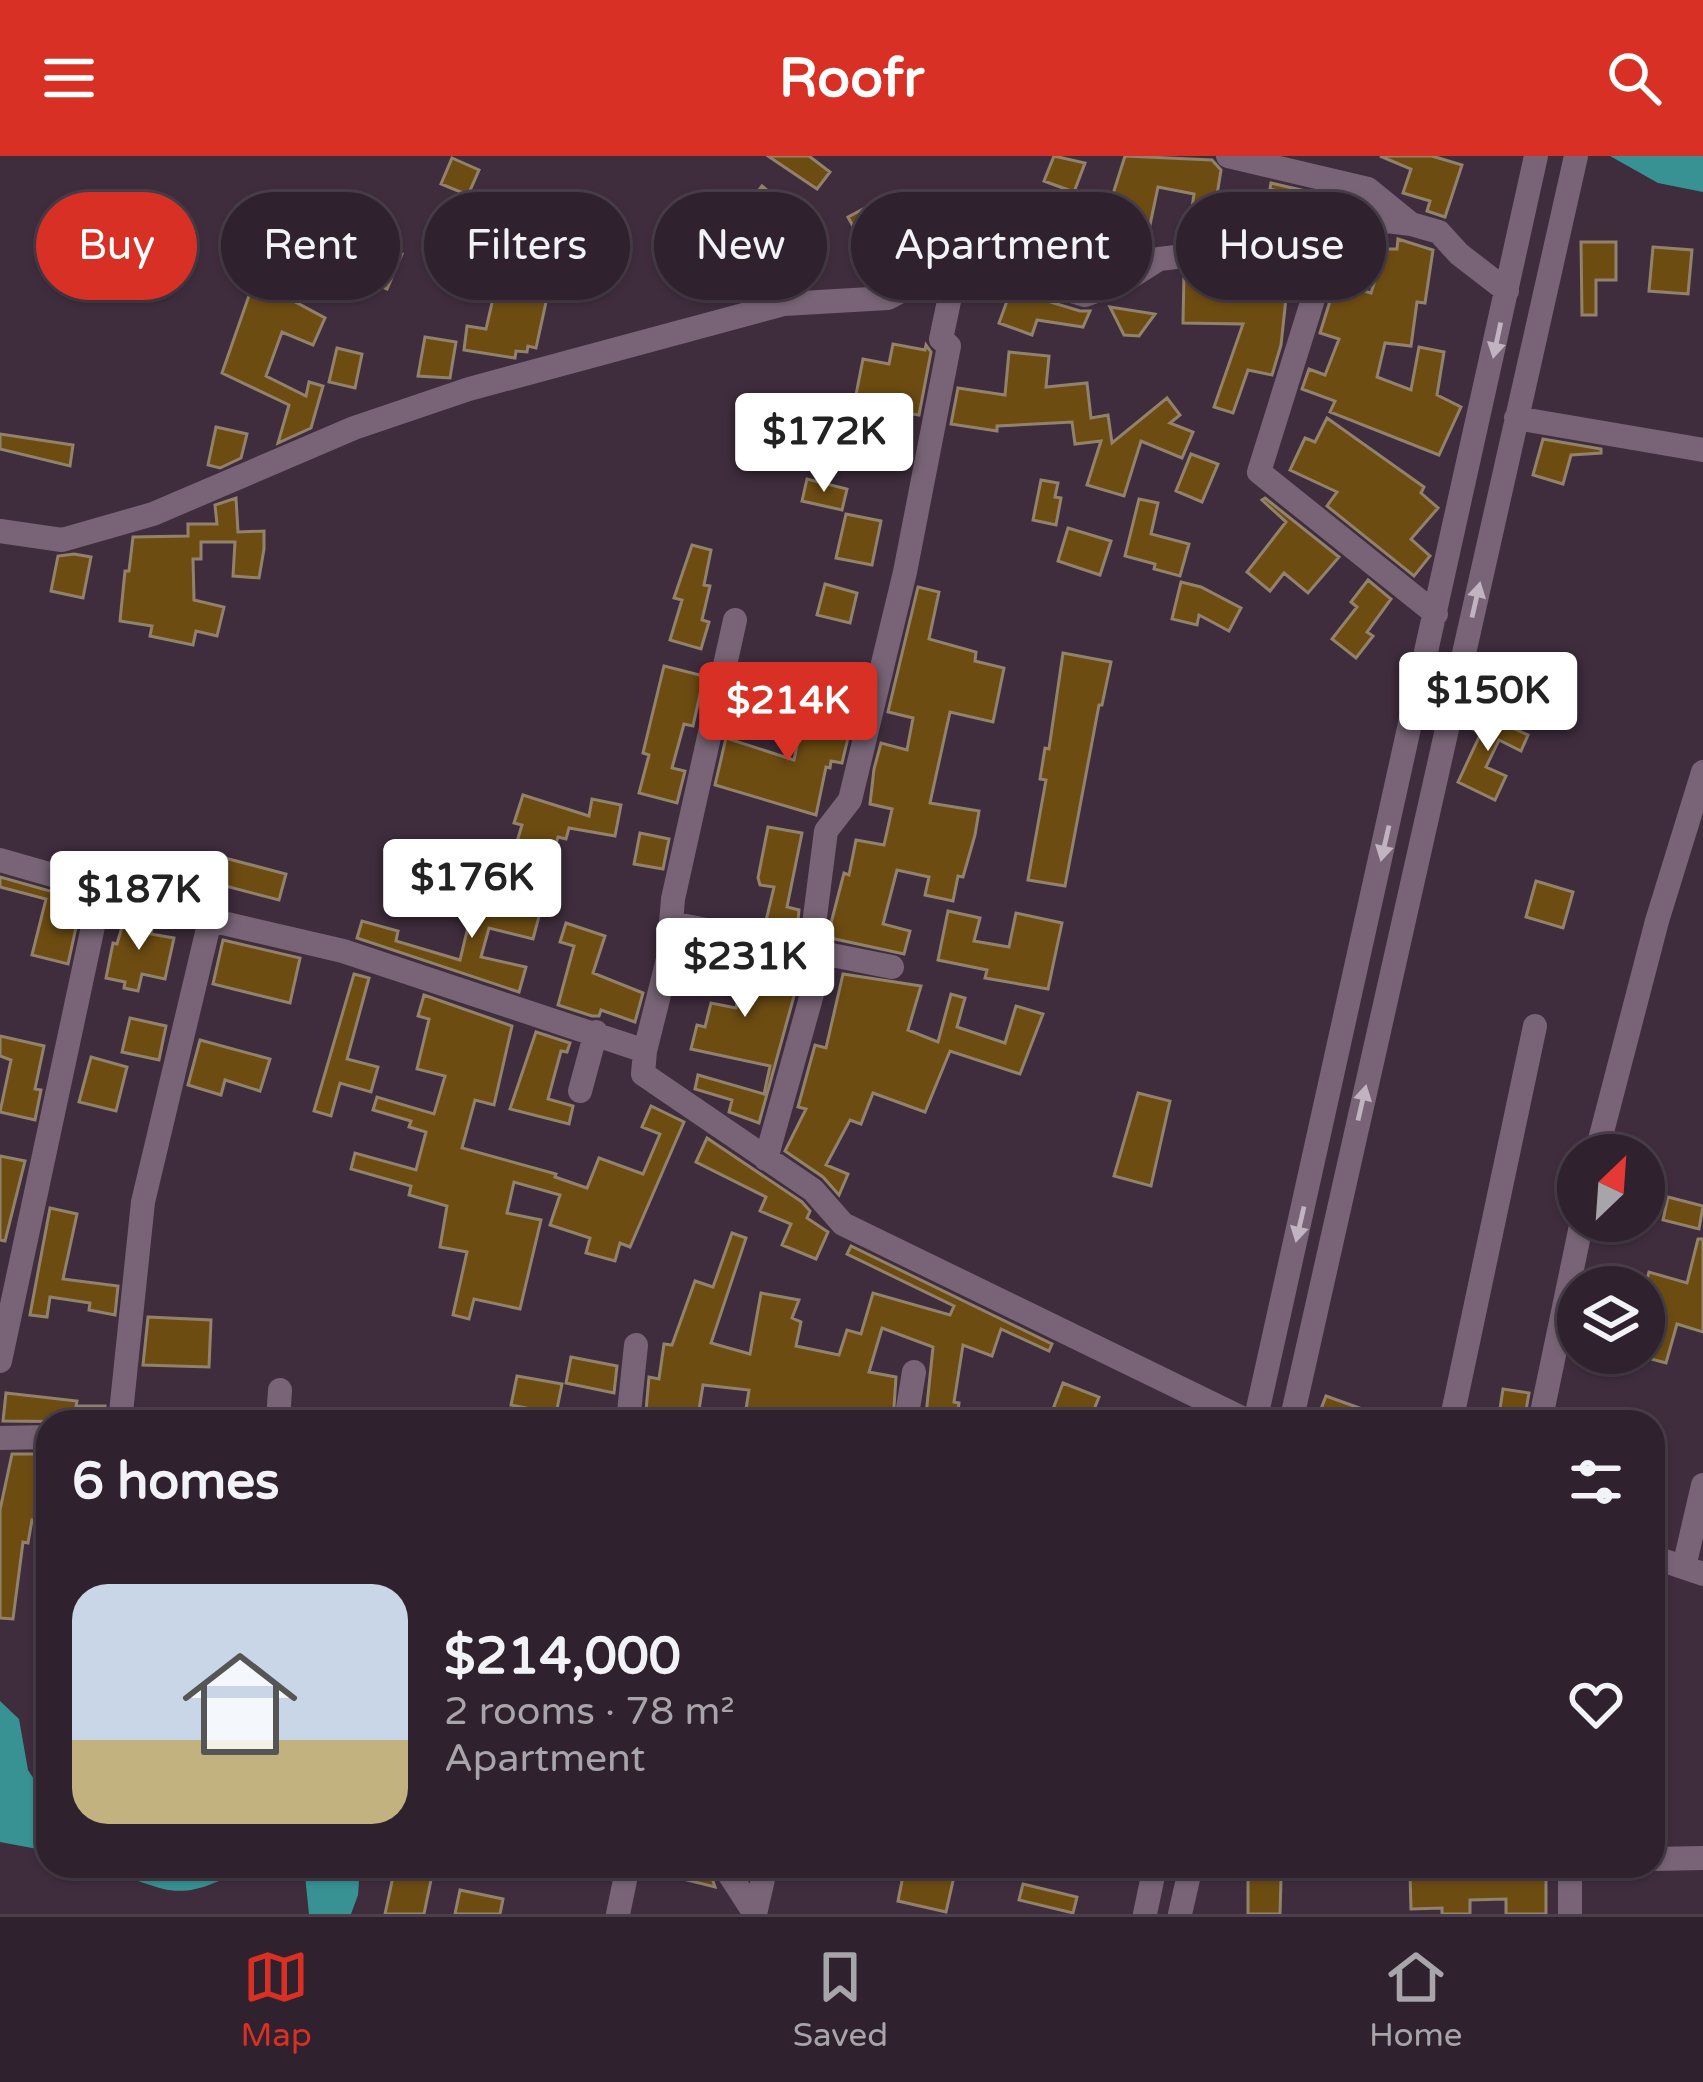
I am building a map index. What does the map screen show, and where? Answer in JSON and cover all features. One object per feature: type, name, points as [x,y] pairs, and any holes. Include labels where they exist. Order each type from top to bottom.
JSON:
[{"type":"street","points":[[1228,156],[1368,189],[1411,224]]},
{"type":"street","points":[[1255,1410],[1536,156]]},
{"type":"street","points":[[1294,1410],[1576,156]]},
{"type":"street","points":[[1386,221],[1438,232],[1507,291]]},
{"type":"street","points":[[0,532],[62,540],[153,514],[354,428],[469,389],[784,304],[853,300]]},
{"type":"street","points":[[766,1159],[818,950],[826,831],[850,800],[905,572],[949,346],[940,339],[949,300]]},
{"type":"street","points":[[1313,300],[1259,472],[1436,614]]},
{"type":"street","points":[[1516,418],[1703,450]]},
{"type":"street","points":[[735,620],[673,899],[668,959],[643,1074],[813,1190],[842,1224],[1226,1410]]},
{"type":"street","points":[[1401,771],[1436,778]]},
{"type":"street","points":[[1601,1134],[1657,921],[1703,772]]},
{"type":"street","points":[[0,860],[210,920],[343,951],[645,1051]]},
{"type":"street","points":[[0,1361],[101,889]]},
{"type":"street","points":[[121,1410],[143,1202],[210,920]]},
{"type":"street","points":[[671,923],[892,967]]},
{"type":"street","points":[[1454,1410],[1535,1026]]},
{"type":"street","points":[[580,1091],[596,1032]]},
{"type":"street","points":[[1543,1410],[1578,1242]]},
{"type":"street","points":[[629,1410],[636,1345]]},
{"type":"street","points":[[908,1410],[914,1372]]},
{"type":"street","points":[[279,1410],[280,1390]]},
{"type":"street","points":[[0,1438],[36,1437]]},
{"type":"street","points":[[1693,1570],[1703,1485]]},
{"type":"street","points":[[1665,1858],[1703,1858]]},
{"type":"street","points":[[618,1914],[626,1878]]},
{"type":"street","points":[[732,1878],[755,1914]]},
{"type":"street","points":[[755,1914],[763,1878]]},
{"type":"street","points":[[1144,1914],[1152,1878]]},
{"type":"street","points":[[1180,1914],[1188,1878]]},
{"type":"street","points":[[1570,1878],[1570,1914]]},
{"type":"shaded area","points":[[1610,156],[1703,156],[1703,192],[1658,183]]},
{"type":"shaded area","points":[[0,1701],[19,1719],[28,1770],[36,1782],[36,1849],[0,1842]]},
{"type":"shaded area","points":[[128,1878],[224,1878],[197,1889],[160,1888]]},
{"type":"shaded area","points":[[305,1878],[359,1878],[351,1914],[309,1914]]},
{"type":"building","points":[[768,156],[809,156],[830,172],[817,189]]},
{"type":"building","points":[[1054,156],[1085,163],[1074,192],[1044,181]]},
{"type":"building","points":[[1125,156],[1212,160],[1221,170],[1217,192],[1158,187],[1152,216],[1152,192],[1114,192]]},
{"type":"building","points":[[1380,156],[1432,156],[1462,165],[1445,217],[1427,211],[1430,201],[1403,193],[1411,169]]},
{"type":"building","points":[[452,158],[479,170],[469,192],[441,184]]},
{"type":"building","points":[[1271,183],[1310,192],[1282,192],[1270,189]]},
{"type":"building","points":[[1398,239],[1433,250],[1425,303],[1417,302],[1411,346],[1385,343],[1377,377],[1411,390],[1419,347],[1444,352],[1437,395],[1461,407],[1439,455],[1330,412],[1335,401],[1302,389],[1309,369],[1325,375],[1339,339],[1320,333],[1330,300],[1386,300],[1386,249],[1397,249]]},
{"type":"building","points":[[1581,242],[1616,242],[1616,280],[1596,280],[1596,315],[1582,315]]},
{"type":"building","points":[[1653,247],[1692,250],[1688,294],[1649,291]]},
{"type":"building","points":[[247,300],[292,300],[325,318],[313,345],[282,332],[266,376],[306,396],[309,382],[323,386],[311,428],[278,443],[289,405],[222,373]]},
{"type":"building","points":[[493,300],[546,300],[536,348],[516,351],[515,358],[464,350],[467,326],[486,329]]},
{"type":"building","points":[[1007,300],[1044,300],[1090,311],[1083,327],[1037,320],[1032,335],[999,323]]},
{"type":"building","points":[[1183,300],[1286,300],[1272,375],[1248,370],[1233,413],[1214,407],[1243,324],[1183,323]]},
{"type":"building","points":[[1110,307],[1155,314],[1139,336],[1124,335]]},
{"type":"building","points":[[425,337],[456,342],[450,378],[418,376]]},
{"type":"building","points":[[893,344],[925,350],[926,345],[931,352],[919,415],[854,405],[863,359],[889,364]]},
{"type":"building","points":[[337,348],[362,354],[355,388],[329,382]]},
{"type":"building","points":[[1009,352],[1049,356],[1046,387],[1087,383],[1091,418],[1108,415],[1112,443],[1167,398],[1180,415],[1170,423],[1193,432],[1182,458],[1141,441],[1124,496],[1087,485],[1101,441],[1075,444],[1072,422],[997,426],[997,431],[951,424],[958,388],[1005,395]]},
{"type":"building","points":[[1327,418],[1424,487],[1421,493],[1438,508],[1411,539],[1430,556],[1414,576],[1327,506],[1337,492],[1290,470],[1305,438],[1315,442]]},
{"type":"building","points":[[216,427],[247,434],[241,458],[220,468],[208,465]]},
{"type":"building","points":[[0,434],[73,445],[70,466],[0,449]]},
{"type":"building","points":[[1543,439],[1601,449],[1601,453],[1571,455],[1563,484],[1533,475]]},
{"type":"building","points":[[1191,454],[1218,464],[1202,502],[1176,491]]},
{"type":"building","points":[[807,479],[847,489],[842,510],[802,501]]},
{"type":"building","points":[[1041,480],[1058,483],[1055,497],[1061,498],[1056,525],[1033,520]]},
{"type":"building","points":[[236,498],[238,532],[264,531],[264,549],[259,578],[233,576],[235,542],[201,542],[201,559],[193,559],[194,600],[224,607],[217,636],[196,631],[193,645],[150,636],[152,626],[120,621],[133,537],[188,536],[188,524],[217,524],[215,505]]},
{"type":"building","points":[[1139,499],[1158,503],[1151,534],[1189,544],[1180,576],[1125,556]]},
{"type":"building","points":[[1262,500],[1339,557],[1308,593],[1284,573],[1270,591],[1247,572],[1286,522]]},
{"type":"building","points":[[846,514],[881,521],[872,565],[836,558]]},
{"type":"building","points":[[1068,528],[1111,541],[1100,575],[1058,561]]},
{"type":"building","points":[[692,545],[711,550],[702,620],[709,622],[701,649],[670,640],[682,600],[674,598]]},
{"type":"building","points":[[58,556],[91,557],[83,598],[51,591]]},
{"type":"building","points":[[1368,580],[1391,599],[1367,632],[1373,636],[1356,658],[1332,639],[1357,607],[1351,602]]},
{"type":"building","points":[[1181,582],[1241,608],[1229,631],[1199,615],[1197,625],[1172,619]]},
{"type":"building","points":[[825,584],[857,593],[850,623],[817,615]]},
{"type":"building","points":[[918,587],[939,592],[929,639],[976,652],[975,661],[1004,668],[993,722],[950,712],[930,803],[979,811],[975,835],[953,901],[925,895],[929,877],[897,870],[883,924],[910,931],[904,954],[835,939],[830,927],[856,840],[884,845],[892,809],[870,804],[874,769],[881,743],[907,750],[913,718],[888,712]]},
{"type":"building","points":[[1063,653],[1111,662],[1065,886],[1028,880]]},
{"type":"building","points":[[664,666],[704,676],[693,726],[684,724],[672,768],[685,771],[677,803],[639,793],[649,755],[643,753]]},
{"type":"building","points":[[805,707],[853,717],[842,763],[831,761],[830,768],[826,767],[816,815],[715,785],[726,738],[794,760]]},
{"type":"building","points":[[1473,710],[1528,735],[1521,751],[1499,740],[1486,767],[1506,776],[1495,800],[1458,782],[1481,733],[1466,726]]},
{"type":"building","points":[[523,795],[589,816],[592,799],[621,805],[615,836],[569,828],[566,839],[558,837],[547,875],[510,865],[522,825],[514,823]]},
{"type":"building","points":[[768,827],[802,833],[787,907],[799,910],[797,931],[765,925],[774,887],[760,885],[758,878]]},
{"type":"building","points":[[640,833],[669,839],[663,869],[634,864]]},
{"type":"building","points":[[221,857],[286,874],[279,900],[214,883]]},
{"type":"building","points":[[0,877],[82,900],[68,964],[32,955],[46,899],[0,887]]},
{"type":"building","points":[[1536,881],[1573,892],[1563,928],[1526,917]]},
{"type":"building","points":[[486,895],[541,909],[533,939],[489,928],[481,957],[526,967],[519,992],[357,938],[362,921],[398,931],[396,941],[460,960],[475,898],[484,901]]},
{"type":"building","points":[[948,911],[980,918],[974,941],[1009,947],[1016,913],[1062,923],[1048,989],[985,978],[987,970],[938,960]]},
{"type":"building","points":[[126,913],[154,921],[151,934],[174,938],[165,979],[142,974],[138,991],[106,978],[113,943],[117,944]]},
{"type":"building","points":[[566,923],[605,936],[593,973],[643,993],[635,1022],[601,1010],[599,1016],[592,1016],[558,1005],[574,946],[560,942]]},
{"type":"building","points":[[223,940],[300,958],[290,1003],[213,984]]},
{"type":"building","points":[[687,943],[802,967],[759,1123],[729,1112],[732,1100],[695,1089],[698,1075],[764,1094],[770,1066],[691,1049],[697,1025],[705,1027],[711,1003],[736,1008],[742,977],[683,966]]},
{"type":"building","points":[[354,974],[369,978],[347,1059],[378,1067],[371,1092],[340,1083],[331,1116],[314,1111]]},
{"type":"building","points":[[843,974],[921,986],[908,1030],[938,1042],[951,994],[965,998],[957,1027],[1005,1043],[1016,1006],[1043,1014],[1020,1074],[950,1051],[925,1112],[873,1093],[861,1124],[850,1120],[826,1165],[848,1174],[839,1195],[823,1177],[785,1151],[806,1109],[798,1107],[815,1045],[826,1048]]},
{"type":"building","points":[[424,995],[512,1026],[494,1105],[475,1100],[462,1148],[556,1174],[587,1188],[599,1158],[643,1174],[660,1134],[642,1127],[651,1106],[684,1122],[630,1247],[620,1243],[615,1261],[586,1253],[590,1238],[550,1225],[560,1195],[514,1182],[507,1213],[541,1220],[520,1309],[474,1299],[469,1319],[453,1315],[467,1252],[440,1247],[447,1206],[409,1195],[411,1186],[351,1169],[355,1153],[416,1170],[426,1132],[409,1127],[411,1121],[373,1110],[377,1097],[434,1114],[445,1076],[417,1069],[429,1019],[418,1016]]},
{"type":"building","points":[[130,1018],[166,1026],[159,1060],[122,1052]]},
{"type":"building","points":[[536,1032],[570,1043],[567,1052],[561,1051],[548,1099],[573,1106],[569,1124],[510,1109]]},
{"type":"building","points":[[0,1036],[44,1046],[35,1089],[41,1090],[35,1120],[0,1112],[11,1060],[0,1056]]},
{"type":"building","points":[[200,1040],[270,1059],[260,1091],[225,1080],[221,1095],[188,1085]]},
{"type":"building","points":[[91,1057],[127,1067],[116,1111],[79,1102]]},
{"type":"building","points":[[1138,1093],[1170,1101],[1151,1186],[1114,1176]]},
{"type":"building","points":[[707,1138],[802,1202],[810,1211],[807,1218],[828,1232],[816,1259],[782,1245],[791,1224],[760,1211],[766,1197],[696,1162]]},
{"type":"building","points":[[0,1156],[25,1161],[5,1241],[0,1240]]},
{"type":"building","points":[[1668,1197],[1703,1206],[1699,1229],[1665,1220]]},
{"type":"building","points":[[50,1208],[77,1214],[63,1279],[118,1286],[115,1315],[89,1310],[90,1303],[50,1297],[47,1317],[30,1315]]},
{"type":"building","points":[[732,1233],[746,1238],[711,1343],[750,1354],[761,1293],[799,1300],[792,1318],[801,1322],[796,1346],[839,1355],[847,1330],[861,1334],[873,1293],[950,1315],[954,1306],[847,1254],[851,1246],[1052,1344],[1049,1351],[1001,1329],[992,1356],[963,1345],[954,1402],[959,1403],[958,1410],[927,1410],[933,1347],[882,1328],[869,1372],[896,1377],[894,1410],[746,1410],[749,1390],[703,1385],[699,1410],[646,1410],[649,1377],[659,1379],[664,1344],[672,1345],[695,1281],[713,1287]]},
{"type":"building","points":[[1698,1239],[1703,1239],[1703,1332],[1677,1324],[1666,1363],[1665,1277],[1687,1283]]},
{"type":"building","points":[[148,1317],[211,1320],[209,1367],[143,1365]]},
{"type":"building","points":[[571,1357],[617,1366],[614,1393],[566,1383]]},
{"type":"building","points":[[517,1376],[562,1384],[557,1410],[511,1405]]},
{"type":"building","points":[[1063,1383],[1099,1397],[1094,1410],[1053,1410]]},
{"type":"building","points":[[1503,1389],[1529,1393],[1526,1410],[1500,1410]]},
{"type":"building","points":[[6,1393],[77,1401],[76,1406],[105,1406],[105,1410],[36,1410],[36,1421],[3,1421]]},
{"type":"building","points":[[1326,1396],[1365,1410],[1321,1410]]},
{"type":"building","points":[[12,1454],[36,1454],[36,1521],[32,1520],[28,1543],[23,1542],[13,1619],[0,1618],[0,1510]]},
{"type":"building","points":[[393,1878],[431,1880],[424,1914],[385,1914]]},
{"type":"building","points":[[679,1878],[712,1878],[715,1887]]},
{"type":"building","points":[[903,1878],[954,1878],[946,1912],[898,1901]]},
{"type":"building","points":[[1410,1878],[1546,1878],[1546,1914],[1506,1914],[1506,1899],[1470,1900],[1470,1914],[1442,1914],[1442,1908],[1411,1909]]},
{"type":"building","points":[[1248,1879],[1281,1879],[1280,1914],[1248,1914]]},
{"type":"building","points":[[1023,1884],[1077,1897],[1073,1913],[1019,1900]]},
{"type":"building","points":[[460,1890],[503,1899],[500,1914],[455,1914]]}]
